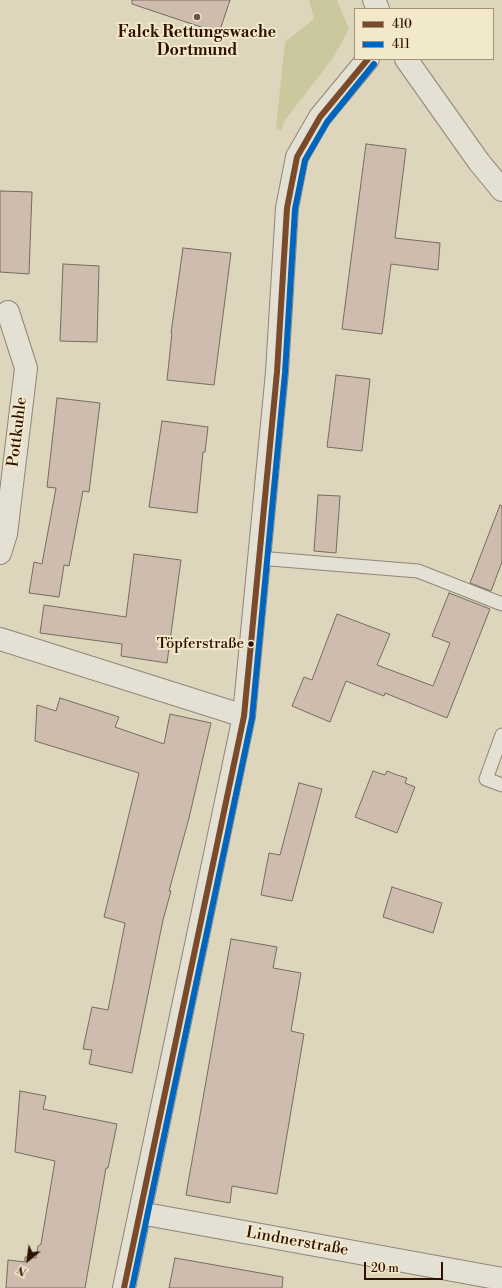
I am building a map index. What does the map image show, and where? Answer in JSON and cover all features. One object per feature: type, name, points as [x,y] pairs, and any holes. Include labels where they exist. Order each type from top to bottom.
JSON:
[{"type":"street","points":[[124,1288],[244,716],[277,372],[287,208],[297,157],[320,116],[367,60]]},
{"type":"street","points":[[407,60],[479,162],[502,190]]},
{"type":"street","name":"Pottkuhle","points":[[0,554],[6,534],[26,368],[8,312]]},
{"type":"street","points":[[0,639],[244,716]]},
{"type":"street","name":"Lindnerstraße","points":[[140,1213],[502,1279]]},
{"type":"lane","points":[[258,558],[418,571],[502,604]]},
{"type":"lane","points":[[502,735],[486,779],[502,786]]},
{"type":"shaded area","points":[[309,0],[337,0],[349,29],[333,58],[285,120],[281,130],[276,128],[285,42],[314,19]]},
{"type":"building","name":"Falck Rettungswache Dortmund","points":[[132,0],[230,0],[219,33],[132,4]]},
{"type":"building","points":[[366,144],[406,149],[395,238],[440,243],[438,270],[391,264],[382,334],[342,329]]},
{"type":"building","points":[[0,191],[32,192],[29,274],[0,272]]},
{"type":"building","points":[[183,248],[231,253],[214,385],[167,380],[171,333]]},
{"type":"building","points":[[63,264],[99,266],[97,342],[60,341]]},
{"type":"building","points":[[336,375],[370,379],[362,451],[327,447]]},
{"type":"building","points":[[57,398],[100,403],[89,492],[83,491],[69,566],[64,565],[59,597],[29,593],[34,562],[42,564],[56,488],[47,487]]},
{"type":"building","points":[[162,421],[208,427],[205,452],[203,452],[197,513],[149,507]]},
{"type":"building","points":[[318,495],[340,496],[336,553],[314,551]]},
{"type":"building","points":[[500,505],[502,506],[502,562],[491,591],[470,583]]},
{"type":"building","points":[[134,554],[181,560],[167,663],[121,656],[122,644],[40,633],[44,605],[126,617]]},
{"type":"building","points":[[449,593],[490,609],[447,718],[385,693],[384,696],[346,681],[330,722],[292,706],[304,677],[312,680],[337,614],[390,634],[377,665],[433,686],[450,643],[432,636]]},
{"type":"building","points":[[60,698],[119,717],[115,727],[164,744],[170,714],[211,723],[189,818],[169,891],[171,891],[163,920],[132,1073],[89,1064],[92,1050],[83,1049],[92,1007],[108,1010],[125,923],[104,917],[139,773],[35,741],[37,705],[56,711]]},
{"type":"building","points":[[373,771],[385,775],[387,771],[407,778],[405,783],[415,787],[397,833],[355,817]]},
{"type":"building","points":[[299,783],[322,789],[292,901],[261,895],[269,853],[280,855]]},
{"type":"building","points":[[392,887],[442,903],[433,933],[383,917]]},
{"type":"building","points":[[231,939],[277,947],[273,968],[301,973],[291,1031],[304,1034],[277,1194],[232,1186],[230,1203],[186,1195]]},
{"type":"building","points":[[20,1091],[46,1096],[43,1109],[117,1124],[108,1168],[106,1168],[85,1288],[6,1288],[8,1260],[25,1262],[25,1257],[36,1258],[38,1246],[41,1244],[55,1161],[15,1152]]},
{"type":"building","points":[[175,1258],[283,1277],[282,1288],[169,1288]]},
{"type":"transit line","name":"410","points":[[124,1288],[244,716],[277,372],[287,208],[297,157],[320,117],[367,60]]},
{"type":"transit line","name":"411","points":[[132,1288],[252,718],[285,373],[295,209],[305,160],[327,122],[374,64]]},
{"type":"place","name":"Falck Rettungswache Dortmund","points":[[197,17]]},
{"type":"place","name":"Töpferstraße","points":[[251,644]]}]
